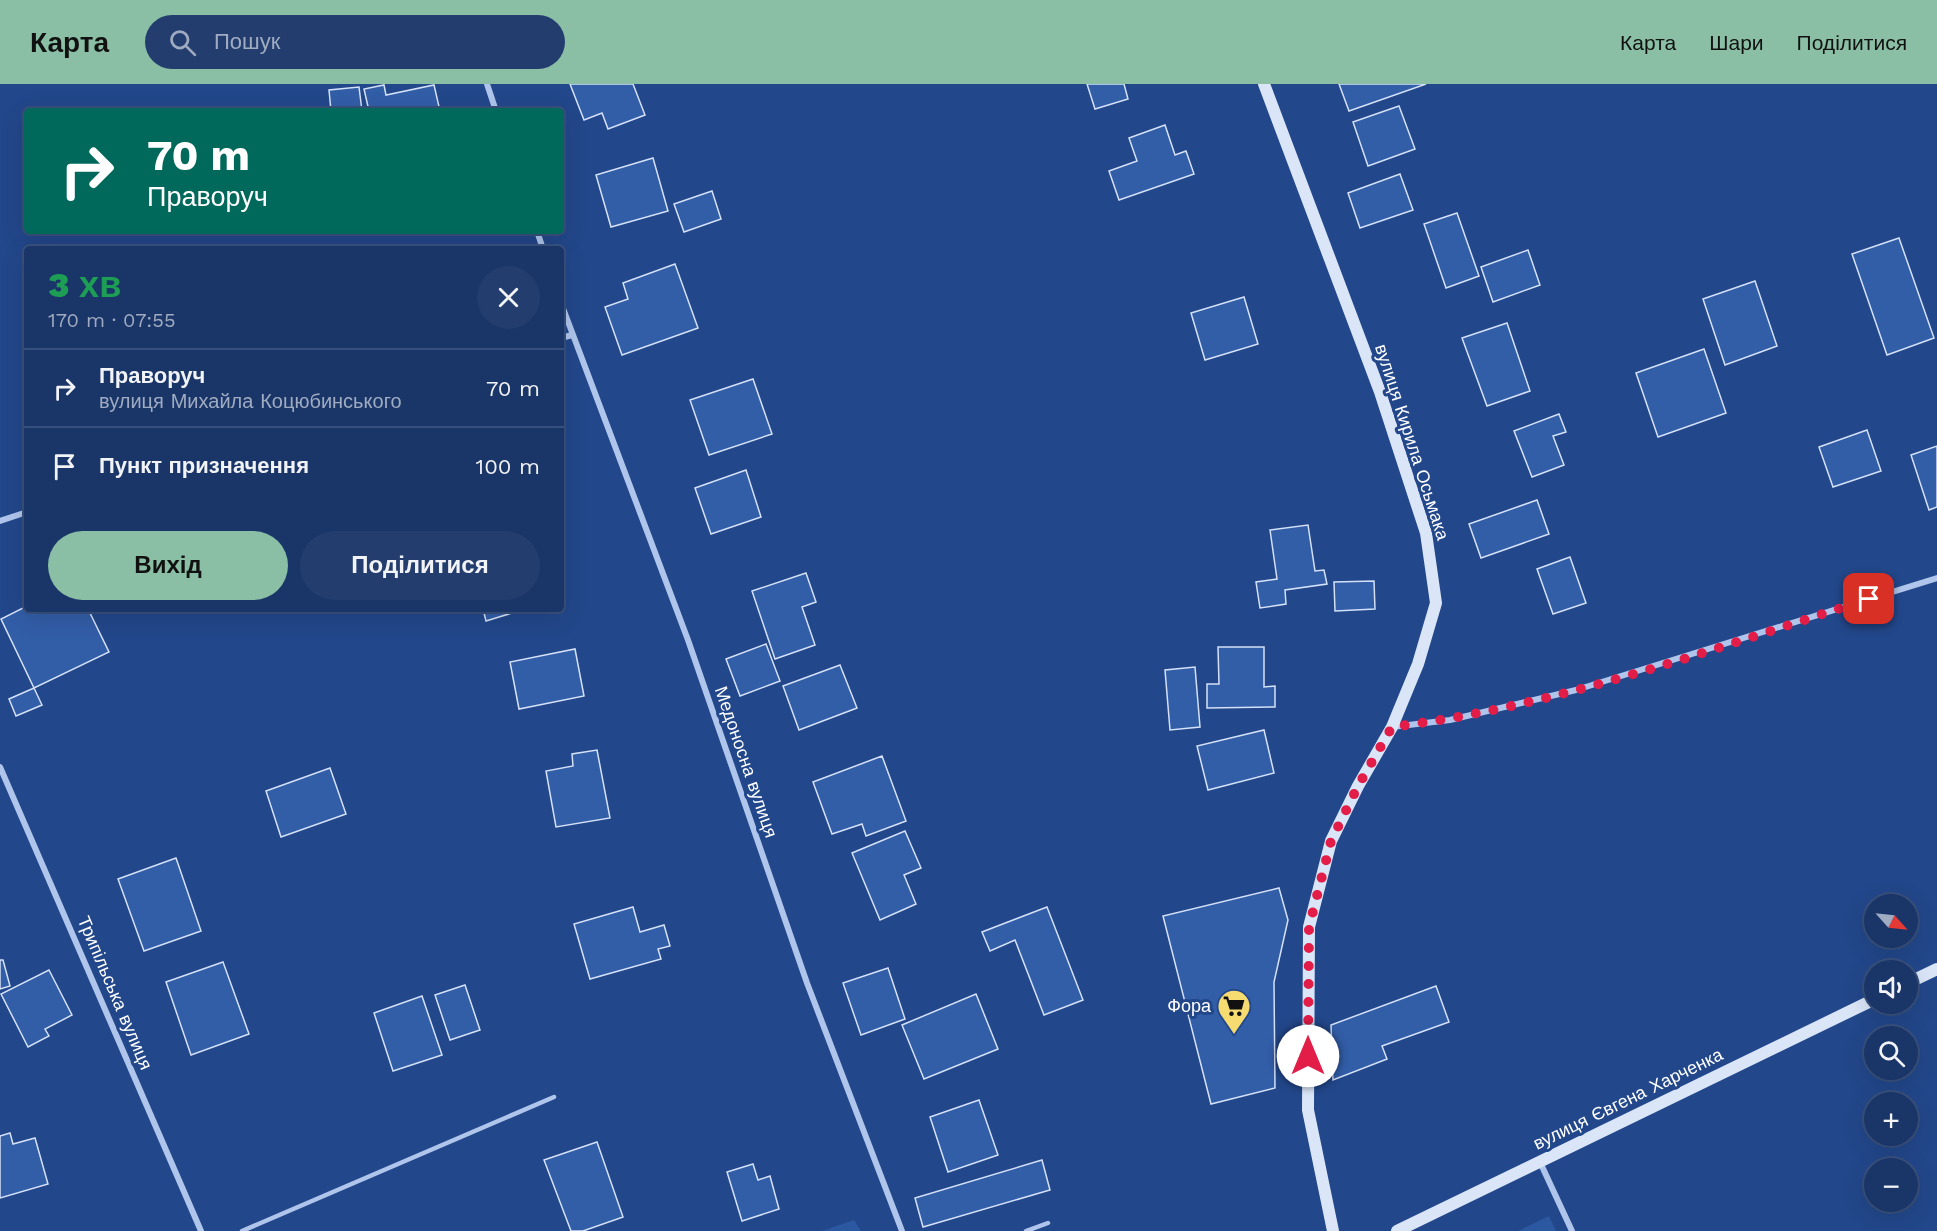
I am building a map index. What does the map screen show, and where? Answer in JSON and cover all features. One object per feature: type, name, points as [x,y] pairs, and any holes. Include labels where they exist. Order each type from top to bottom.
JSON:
[{"type":"street","points":[[487,84],[495,108]]},
{"type":"street","name":"вулиця Кирила Осьмака","points":[[1264,84],[1380,392],[1426,533],[1436,603],[1418,664],[1392,727],[1358,786],[1331,841],[1309,927],[1308,1110],[1334,1231]]},
{"type":"street","name":"Медоносна вулиця","points":[[564,312],[688,640],[807,983],[902,1231]]},
{"type":"street","points":[[564,338],[572,335]]},
{"type":"street","points":[[0,521],[24,513]]},
{"type":"street","points":[[1392,727],[1450,720],[1576,690],[1937,578]]},
{"type":"street","name":"Трипільська вулиця","points":[[0,767],[201,1231]]},
{"type":"street","points":[[1918,978],[1937,969]]},
{"type":"street","name":"вулиця Євгена Харченка","points":[[1397,1231],[1864,1004]]},
{"type":"street","points":[[1540,1162],[1572,1231]]},
{"type":"lane","points":[[242,1231],[554,1097]]},
{"type":"lane","points":[[1026,1231],[1048,1223]]},
{"type":"shaded area","points":[[1549,1216],[1556,1231],[1518,1231]]},
{"type":"shaded area","points":[[854,1220],[861,1231],[822,1231]]},
{"type":"building","points":[[570,84],[633,84],[645,115],[608,129],[602,113],[584,120]]},
{"type":"building","points":[[1087,84],[1124,84],[1128,99],[1095,109]]},
{"type":"building","points":[[1339,84],[1426,84],[1349,111]]},
{"type":"building","points":[[384,85],[386,95],[434,85],[439,108],[368,108],[364,89]]},
{"type":"building","points":[[359,87],[362,108],[331,108],[329,90]]},
{"type":"building","points":[[1399,106],[1415,149],[1368,166],[1353,122]]},
{"type":"building","points":[[1165,125],[1175,155],[1186,151],[1194,174],[1119,200],[1109,171],[1137,161],[1129,138]]},
{"type":"building","points":[[653,158],[668,211],[611,227],[596,175]]},
{"type":"building","points":[[1400,174],[1413,210],[1360,228],[1348,193]]},
{"type":"building","points":[[712,191],[721,219],[684,232],[674,204]]},
{"type":"building","points":[[1457,213],[1479,276],[1446,288],[1424,224]]},
{"type":"building","points":[[1899,238],[1934,338],[1887,355],[1852,254]]},
{"type":"building","points":[[1528,250],[1540,285],[1493,302],[1481,267]]},
{"type":"building","points":[[675,264],[698,328],[622,355],[605,307],[628,299],[623,283]]},
{"type":"building","points":[[1755,281],[1777,346],[1725,365],[1703,299]]},
{"type":"building","points":[[1244,297],[1258,344],[1205,360],[1191,313]]},
{"type":"building","points":[[1507,323],[1530,391],[1487,406],[1462,338]]},
{"type":"building","points":[[1704,349],[1726,413],[1658,437],[1636,373]]},
{"type":"building","points":[[753,379],[772,434],[709,455],[690,400]]},
{"type":"building","points":[[1559,414],[1566,432],[1553,436],[1564,465],[1532,477],[1514,431]]},
{"type":"building","points":[[1867,430],[1881,471],[1833,487],[1819,447]]},
{"type":"building","points":[[1937,446],[1937,507],[1929,510],[1911,455]]},
{"type":"building","points":[[746,470],[761,517],[711,534],[695,488]]},
{"type":"building","points":[[1537,500],[1549,534],[1481,558],[1469,524]]},
{"type":"building","points":[[1308,525],[1315,571],[1324,570],[1327,584],[1285,590],[1286,604],[1260,608],[1256,582],[1277,579],[1270,530]]},
{"type":"building","points":[[1570,557],[1586,603],[1553,614],[1537,569]]},
{"type":"building","points":[[806,573],[816,602],[802,607],[815,645],[775,659],[752,591]]},
{"type":"building","points":[[1374,581],[1375,609],[1335,611],[1334,582]]},
{"type":"building","points":[[24,608],[24,612],[89,612],[109,652],[34,688],[1,619]]},
{"type":"building","points":[[484,612],[515,612],[486,621]]},
{"type":"building","points":[[766,644],[780,681],[740,696],[726,659]]},
{"type":"building","points":[[1218,647],[1264,647],[1264,687],[1275,686],[1275,707],[1207,708],[1207,684],[1219,684]]},
{"type":"building","points":[[575,649],[584,696],[519,709],[510,662]]},
{"type":"building","points":[[840,665],[857,708],[799,730],[783,686]]},
{"type":"building","points":[[1195,667],[1200,727],[1170,730],[1165,670]]},
{"type":"building","points":[[34,688],[42,705],[16,716],[9,699]]},
{"type":"building","points":[[1264,730],[1274,773],[1208,790],[1197,746]]},
{"type":"building","points":[[597,750],[610,818],[556,827],[546,771],[573,766],[572,754]]},
{"type":"building","points":[[882,756],[906,821],[866,836],[862,824],[832,834],[813,782]]},
{"type":"building","points":[[330,768],[346,814],[281,837],[266,791]]},
{"type":"building","points":[[905,831],[921,868],[904,875],[916,904],[880,920],[852,853]]},
{"type":"building","points":[[176,858],[201,931],[144,951],[118,879]]},
{"type":"building","name":"Фора","points":[[1279,888],[1288,920],[1274,982],[1275,1088],[1211,1104],[1163,916]]},
{"type":"building","points":[[633,907],[640,932],[664,925],[670,946],[658,949],[661,959],[590,979],[574,924]]},
{"type":"building","points":[[1047,907],[1083,1000],[1044,1015],[1015,940],[990,951],[982,932]]},
{"type":"building","points":[[0,960],[3,960],[10,986],[0,989]]},
{"type":"building","points":[[223,962],[249,1034],[191,1055],[166,982]]},
{"type":"building","points":[[888,968],[905,1019],[861,1035],[843,983]]},
{"type":"building","points":[[49,970],[72,1015],[45,1029],[49,1036],[28,1047],[1,994]]},
{"type":"building","points":[[465,985],[480,1030],[450,1040],[435,995]]},
{"type":"building","points":[[1436,986],[1449,1022],[1382,1046],[1387,1059],[1333,1080],[1331,1025]]},
{"type":"building","points":[[976,994],[998,1049],[924,1079],[902,1025]]},
{"type":"building","points":[[422,996],[442,1055],[393,1071],[374,1013]]},
{"type":"building","points":[[979,1100],[998,1155],[948,1172],[930,1117]]},
{"type":"building","points":[[10,1133],[13,1144],[35,1138],[48,1184],[0,1198],[0,1136]]},
{"type":"building","points":[[597,1142],[623,1217],[583,1231],[571,1231],[544,1160]]},
{"type":"building","points":[[1042,1160],[1050,1190],[923,1227],[915,1198]]},
{"type":"building","points":[[753,1164],[758,1180],[770,1176],[779,1209],[742,1221],[727,1172]]},
{"type":"place","name":"Фора","points":[[1234,1035]]},
{"type":"route","points":[[1308,1056],[1309,927],[1331,841],[1358,786],[1392,727],[1450,720],[1576,690],[1869,599]]}]
